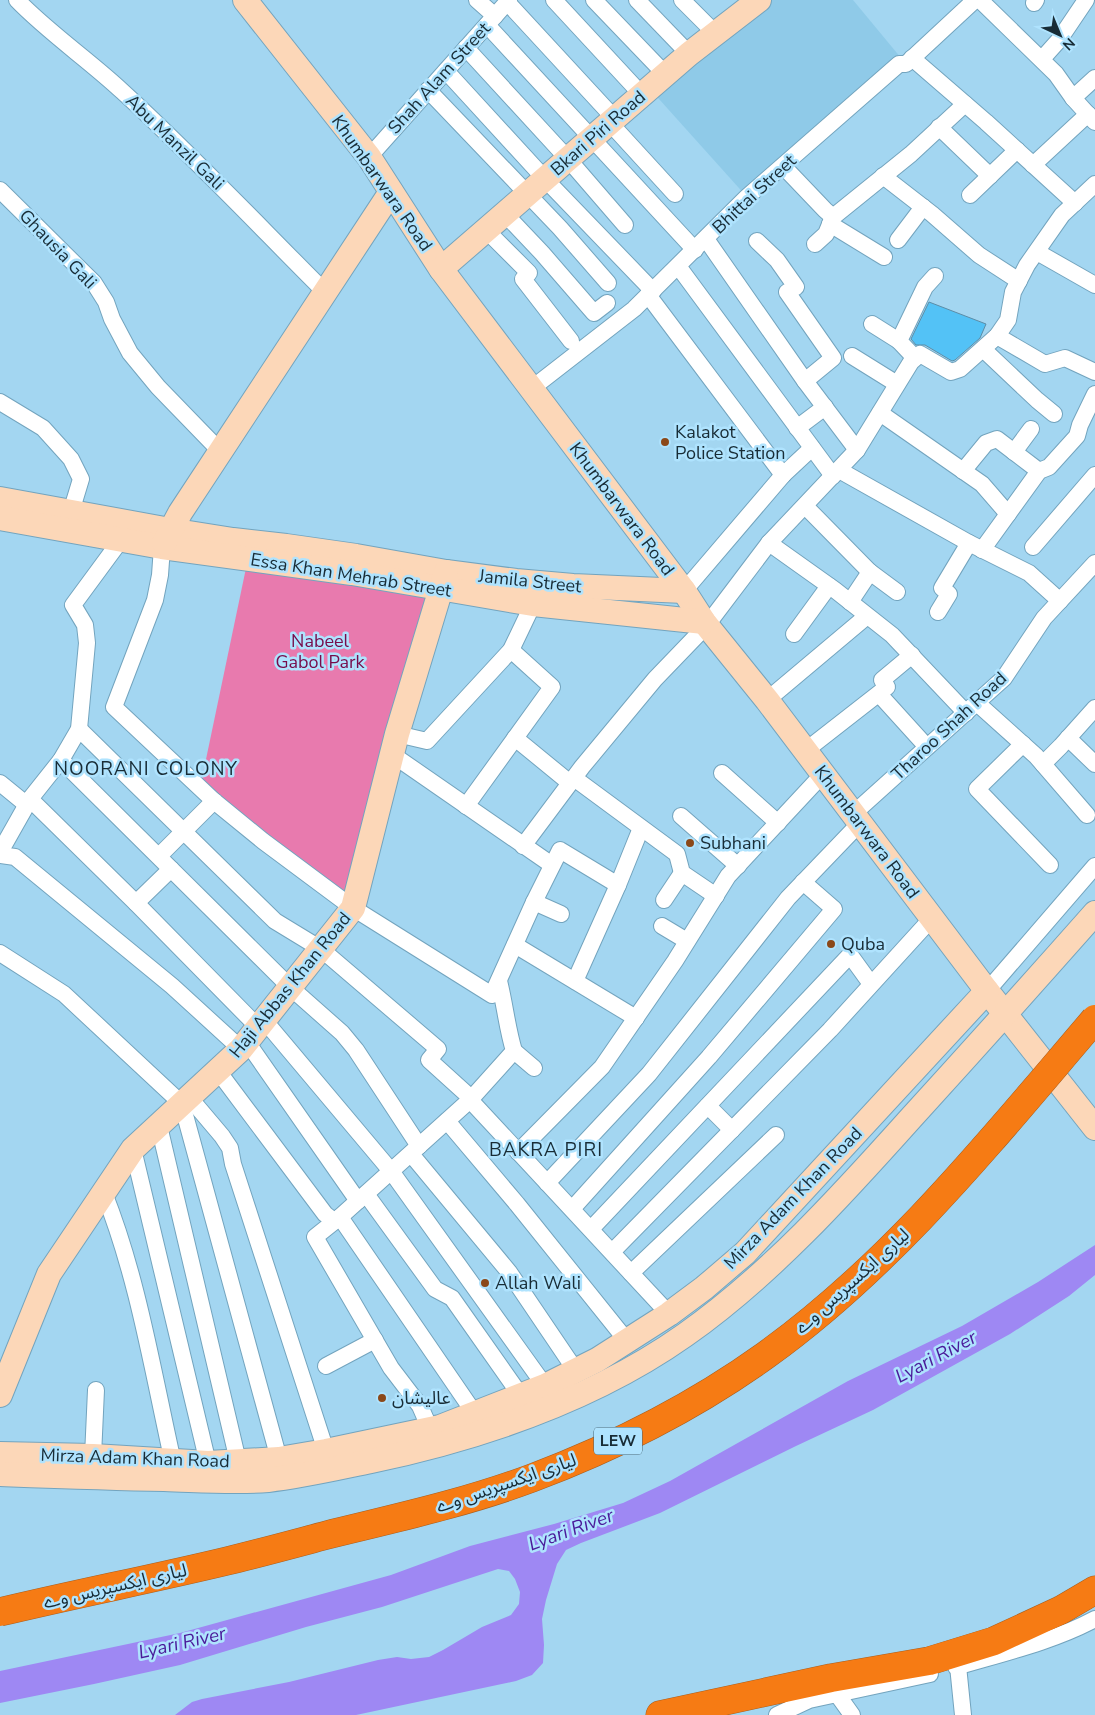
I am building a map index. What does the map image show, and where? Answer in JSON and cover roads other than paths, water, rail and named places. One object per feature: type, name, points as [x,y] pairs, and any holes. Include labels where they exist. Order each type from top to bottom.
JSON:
[{"type":"highway","name":"لیاری ایکسپریس وے","points":[[0,1612],[224,1562],[481,1495],[532,1478],[581,1458],[677,1410],[722,1384],[767,1354],[849,1287],[888,1251],[961,1175],[1095,1019]]},
{"type":"highway","points":[[660,1715],[831,1678],[929,1661],[994,1642],[1061,1610],[1095,1590]]},
{"type":"main road","name":"Khumbarwara Road","points":[[246,0],[369,156],[441,269],[684,591],[706,624],[767,700],[1005,1014],[1095,1128]]},
{"type":"main road","name":"Bkari Piri Road","points":[[441,269],[642,95],[716,34],[748,3]]},
{"type":"main road","points":[[166,539],[391,192]]},
{"type":"main road","name":"Essa Khan Mehrab Street","points":[[0,499],[71,512],[127,531]]},
{"type":"main road","name":"Essa Khan Mehrab Street","points":[[0,518],[127,531],[166,539],[247,550],[352,573],[444,580],[532,604],[706,624]]},
{"type":"main road","name":"Jamila Street","points":[[444,580],[516,581],[574,586],[684,591]]},
{"type":"main road","name":"Haji Abbas Khan Road","points":[[0,1395],[49,1274],[133,1149],[253,1035],[353,908],[395,744],[444,580]]},
{"type":"main road","name":"Mirza Adam Khan Road","points":[[0,1474],[223,1481],[268,1480],[342,1468],[426,1449],[499,1427],[578,1396],[641,1363],[684,1336],[728,1303],[762,1273],[878,1155],[1095,913]]},
{"type":"main road","name":"Mirza Adam Khan Road","points":[[0,1454],[94,1456],[208,1463],[280,1459],[430,1429],[475,1414],[545,1386],[576,1371],[669,1314],[704,1288],[745,1253],[987,990]]},
{"type":"street","name":"Abu Manzil Gali","points":[[17,0],[30,14],[115,84],[168,133],[325,292]]},
{"type":"street","points":[[477,0],[491,20],[592,139],[700,244],[857,450]]},
{"type":"street","points":[[554,0],[642,95]]},
{"type":"street","points":[[594,0],[666,75]]},
{"type":"street","points":[[637,0],[690,54]]},
{"type":"street","points":[[682,0],[716,34]]},
{"type":"street","name":"Bhittai Street","points":[[531,389],[634,309],[747,197],[899,64],[906,64],[975,0]]},
{"type":"street","points":[[980,0],[1042,59],[1091,118],[1033,165]]},
{"type":"street","points":[[1042,59],[1059,40],[1086,0]]},
{"type":"street","name":"Shah Alam Street","points":[[369,156],[508,1]]},
{"type":"street","points":[[508,1],[676,194]]},
{"type":"street","points":[[466,48],[568,159],[625,225]]},
{"type":"street","points":[[912,58],[1017,150],[1075,204]]},
{"type":"street","points":[[446,71],[650,293],[783,475]]},
{"type":"street","points":[[1073,98],[1095,78]]},
{"type":"street","points":[[428,90],[560,228],[608,283]]},
{"type":"street","points":[[815,244],[826,234],[832,220],[911,154],[965,104]]},
{"type":"street","points":[[939,128],[990,176]]},
{"type":"street","points":[[970,195],[1017,150]]},
{"type":"street","points":[[783,166],[825,210],[832,220],[884,257]]},
{"type":"street","points":[[883,176],[979,255],[1018,281]]},
{"type":"street","points":[[523,846],[572,780],[654,679],[706,624],[769,543],[857,450],[910,362],[920,354],[951,372],[960,369],[997,336],[1008,320],[1013,292],[1027,265],[1062,215],[1095,184]]},
{"type":"street","name":"Ghausia Gali","points":[[0,190],[94,283],[106,302],[112,319],[130,353],[158,387],[221,452]]},
{"type":"street","points":[[898,240],[923,207]]},
{"type":"street","points":[[505,214],[594,313],[607,303]]},
{"type":"street","points":[[486,230],[529,273],[523,279],[571,340]]},
{"type":"street","points":[[757,241],[778,260],[796,287],[787,292],[833,358],[805,381]]},
{"type":"street","points":[[1036,252],[1095,284]]},
{"type":"street","points":[[678,266],[812,448],[836,473],[1029,573],[1060,601]]},
{"type":"street","points":[[899,341],[925,287],[935,276]]},
{"type":"street","points":[[872,324],[899,341],[915,358]]},
{"type":"street","points":[[997,336],[1045,364],[1065,358],[1095,372]]},
{"type":"street","points":[[983,349],[1054,414]]},
{"type":"street","points":[[852,356],[897,384]]},
{"type":"street","points":[[938,612],[949,594],[942,588],[976,546],[1008,514],[1039,471],[1049,467],[1077,436],[1080,424],[1095,394]]},
{"type":"street","points":[[0,402],[43,428],[72,459],[81,479],[71,512]]},
{"type":"street","points":[[797,428],[825,407]]},
{"type":"street","points":[[880,412],[982,484],[1008,514]]},
{"type":"street","points":[[1014,452],[1031,429]]},
{"type":"street","points":[[964,471],[986,443],[997,439],[1039,471]]},
{"type":"street","points":[[684,591],[783,475],[812,448]]},
{"type":"street","points":[[1033,547],[1095,475]]},
{"type":"street","points":[[805,506],[870,572],[897,592]]},
{"type":"street","points":[[127,531],[73,605],[85,625],[87,643],[80,729],[61,760],[28,802],[0,853],[15,857],[172,986],[253,1035],[362,1198],[435,1289],[452,1298],[521,1396]]},
{"type":"street","points":[[166,539],[155,600],[114,707],[214,801],[263,841],[353,908],[492,995],[560,850],[618,885]]},
{"type":"street","points":[[769,543],[830,586],[892,635],[971,708],[1023,744],[1087,815]]},
{"type":"street","name":"Tharoo Shah Road","points":[[547,1183],[650,1074],[732,967],[856,818],[927,747],[1004,678],[1044,618],[1095,563]]},
{"type":"street","points":[[850,602],[870,572]]},
{"type":"street","points":[[794,634],[830,586]]},
{"type":"street","points":[[395,744],[428,741],[511,650],[532,604]]},
{"type":"street","points":[[767,700],[867,616]]},
{"type":"street","points":[[466,806],[552,688],[511,650]]},
{"type":"street","points":[[805,751],[887,687],[882,680],[912,655]]},
{"type":"street","points":[[879,694],[927,747]]},
{"type":"street","points":[[1043,764],[1095,708]]},
{"type":"street","points":[[80,729],[275,921],[321,949],[438,1049],[429,1060],[471,1099],[669,1314]]},
{"type":"street","points":[[515,738],[677,854],[682,873],[716,896]]},
{"type":"street","points":[[1068,738],[1092,753]]},
{"type":"street","points":[[395,744],[466,806],[552,865]]},
{"type":"street","points":[[1023,744],[977,789],[1050,865]]},
{"type":"street","points":[[61,760],[290,987],[352,1044],[415,1150],[509,1272],[576,1371]]},
{"type":"street","points":[[722,773],[778,823]]},
{"type":"street","points":[[518,1152],[602,1067],[687,941],[728,876],[823,774]]},
{"type":"street","points":[[0,783],[28,802],[136,903],[253,1035],[391,1171],[545,1386]]},
{"type":"street","points":[[159,856],[214,801]]},
{"type":"street","points":[[681,816],[738,866]]},
{"type":"street","points":[[575,981],[641,828]]},
{"type":"street","name":"Mirza Adam Khan Road","points":[[987,990],[1095,866]]},
{"type":"street","points":[[136,903],[171,869]]},
{"type":"street","points":[[664,900],[682,873]]},
{"type":"street","points":[[572,1209],[709,1057],[834,909],[803,882]]},
{"type":"street","points":[[534,902],[562,914]]},
{"type":"street","points":[[612,1252],[830,1030],[932,918]]},
{"type":"street","points":[[662,926],[687,941]]},
{"type":"street","points":[[515,945],[636,1018]]},
{"type":"street","points":[[0,953],[64,994],[186,1100],[222,1136],[230,1148],[232,1164],[326,1451]]},
{"type":"street","points":[[591,1229],[850,955],[871,984]]},
{"type":"street","points":[[499,981],[506,1008],[507,1028],[514,1051],[534,1068]]},
{"type":"street","points":[[430,1429],[420,1406],[392,1368],[315,1237],[362,1198],[471,1099],[514,1051]]},
{"type":"street","points":[[218,1070],[325,1214],[337,1219],[475,1414]]},
{"type":"street","points":[[186,1100],[280,1459]]},
{"type":"street","points":[[708,1106],[732,1130]]},
{"type":"street","points":[[447,1121],[517,1204],[627,1341]]},
{"type":"street","points":[[159,1126],[238,1462]]},
{"type":"street","points":[[631,1273],[776,1135]]},
{"type":"street","points":[[133,1149],[208,1463]]},
{"type":"street","points":[[104,1194],[117,1226],[130,1268],[173,1462]]},
{"type":"street","points":[[326,1366],[375,1340]]},
{"type":"street","points":[[94,1456],[96,1390]]},
{"type":"street","points":[[776,1715],[809,1700],[928,1675],[1028,1646],[1075,1629],[1095,1618]]},
{"type":"street","points":[[958,1666],[963,1715]]},
{"type":"street","points":[[837,1694],[852,1715]]},
{"type":"water","name":"Lyari River","points":[[1095,1245],[1095,1275],[1069,1296],[1010,1334],[873,1410],[660,1513],[566,1550],[557,1564],[542,1619],[543,1663],[532,1675],[516,1681],[356,1715],[175,1715],[192,1702],[202,1699],[289,1682],[378,1660],[397,1657],[411,1659],[429,1657],[482,1627],[511,1615],[519,1604],[520,1592],[515,1579],[509,1571],[498,1569],[382,1607],[306,1627],[180,1665],[0,1703],[0,1671],[180,1633],[391,1575],[470,1546],[554,1524],[623,1503],[670,1481],[848,1381],[962,1326],[1038,1282]]},
{"type":"place","name":"Kalakot Police Station","points":[[665,442]]},
{"type":"place","name":"Subhani","points":[[690,843]]},
{"type":"place","name":"Quba","points":[[831,944]]},
{"type":"place","name":"Allah Wali","points":[[485,1283]]},
{"type":"place","name":"عالیشان","points":[[382,1398]]},
{"type":"district","name":"NOORANI COLONY","points":[[146,769]]},
{"type":"district","name":"BAKRA PIRI","points":[[546,1150]]},
{"type":"park label","name":"Nabeel Gabol Park","points":[[320,651]]}]
